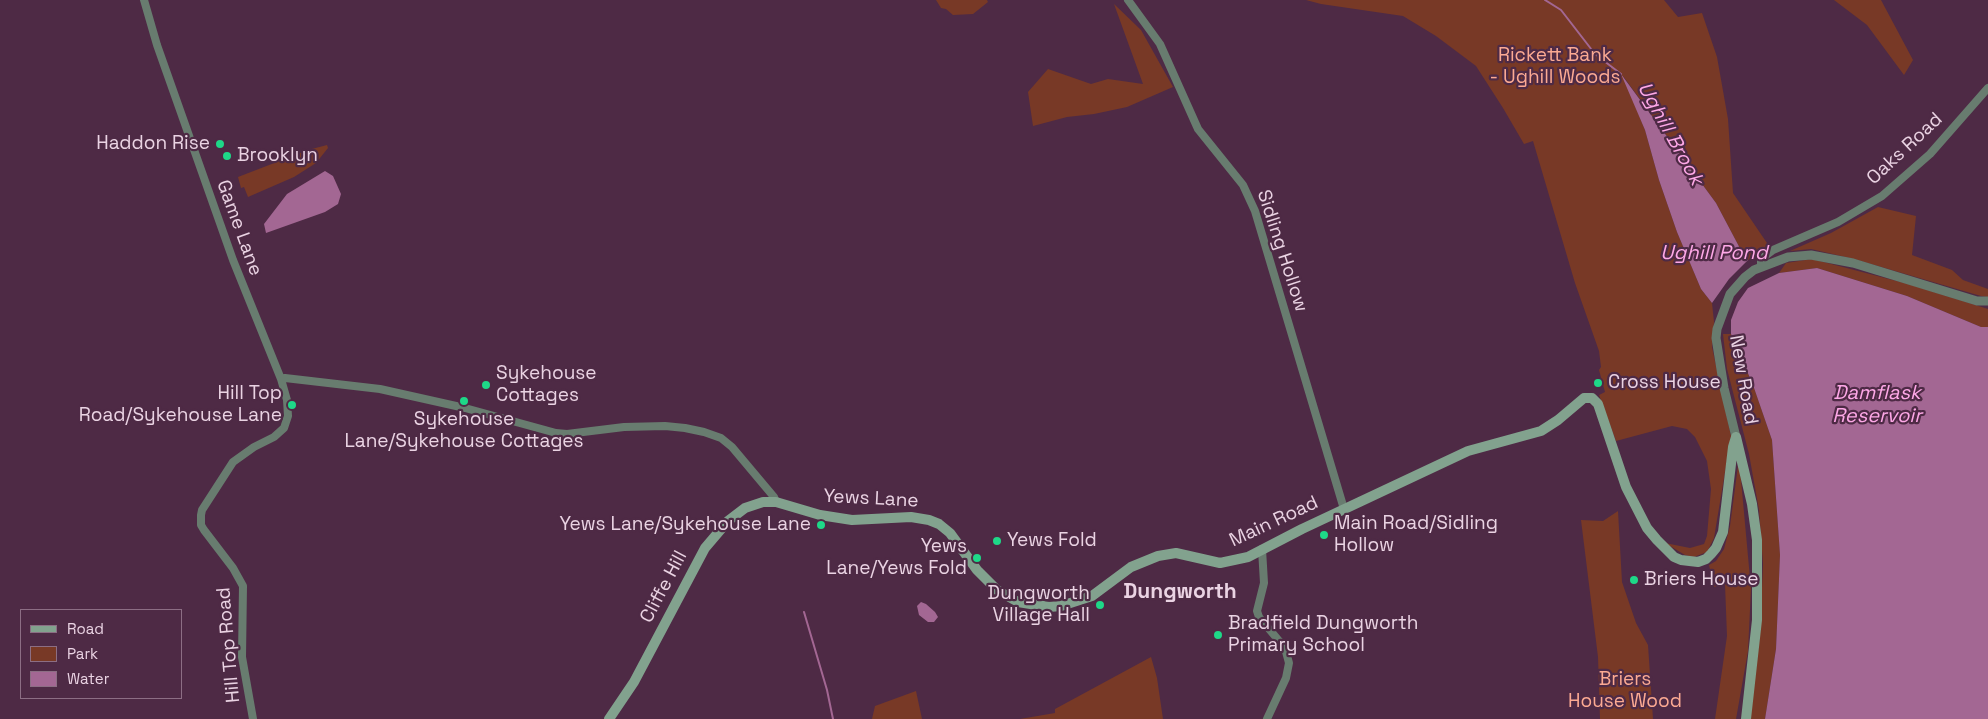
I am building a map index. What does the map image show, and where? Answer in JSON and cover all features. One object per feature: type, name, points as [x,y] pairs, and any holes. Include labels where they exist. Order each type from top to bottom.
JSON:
[{"type":"main road","name":"Main Road","points":[[1082,600],[1101,591],[1139,563],[1158,556],[1176,553],[1225,562],[1248,557],[1344,509],[1468,451],[1541,431],[1558,420],[1584,398],[1592,398],[1598,404],[1626,487],[1648,528],[1674,557],[1681,560],[1698,562],[1706,559],[1716,548],[1723,532],[1736,436]]},
{"type":"main road","name":"New Road","points":[[1736,436],[1752,504],[1757,540],[1757,620],[1746,719]]},
{"type":"main road","name":"Cliffe Hill","points":[[609,719],[634,682],[687,579],[709,543],[728,521],[745,508],[763,502],[776,502]]},
{"type":"main road","name":"Yews Lane","points":[[776,502],[820,515],[852,520],[911,517],[929,520],[946,529],[990,584],[1018,602],[1037,606],[1061,606],[1082,600]]},
{"type":"street","name":"Game Lane","points":[[144,0],[157,45],[233,260],[281,379]]},
{"type":"street","name":"Sidling Hollow","points":[[1128,0],[1160,44],[1198,128],[1243,185],[1255,212],[1344,509]]},
{"type":"street","name":"Oaks Road","points":[[1761,266],[1761,261],[1773,250],[1838,222],[1882,196],[1930,154],[1988,88]]},
{"type":"street","name":"New Road","points":[[1736,436],[1724,388],[1716,329],[1730,294],[1745,277],[1761,266],[1788,257],[1811,255],[1853,263],[1977,301],[1988,301]]},
{"type":"street","points":[[281,379],[336,383],[388,390],[465,408],[556,433],[567,434],[624,427],[658,426],[685,428],[704,432],[722,438],[732,447],[774,497],[776,502]]},
{"type":"street","name":"Hill Top Road","points":[[253,719],[242,657],[243,586],[234,568],[201,525],[201,515],[202,510],[234,462],[254,447],[274,437],[284,428],[288,416],[287,400],[281,379]]},
{"type":"street","points":[[1262,549],[1264,583],[1258,611],[1259,616],[1284,648],[1289,664],[1286,678],[1267,719]]},
{"type":"green space","points":[[936,0],[987,0],[988,2],[973,14],[953,15],[946,9],[941,8]]},
{"type":"green space","name":"Rickett Bank - Ughill Woods","points":[[1306,0],[1664,0],[1678,17],[1702,13],[1717,57],[1728,119],[1733,193],[1769,246],[1748,260],[1716,203],[1623,76],[1645,130],[1659,180],[1677,232],[1701,289],[1712,303],[1714,322],[1712,347],[1731,436],[1714,538],[1707,552],[1694,557],[1685,555],[1665,543],[1690,548],[1704,544],[1707,536],[1711,489],[1707,461],[1695,437],[1687,429],[1672,426],[1616,441],[1599,395],[1605,392],[1599,370],[1601,367],[1599,351],[1575,283],[1533,141],[1524,144],[1476,66],[1436,36],[1403,16],[1321,4]]},
{"type":"green space","points":[[1834,0],[1881,0],[1913,60],[1904,75],[1867,25]]},
{"type":"green space","points":[[1114,4],[1141,30],[1173,87],[1127,107],[1067,117],[1033,126],[1028,92],[1048,69],[1091,84],[1108,79],[1143,84]]},
{"type":"green space","points":[[327,145],[328,148],[316,163],[294,177],[248,197],[244,187],[241,188],[238,177],[308,150]]},
{"type":"green space","points":[[1878,207],[1916,216],[1912,255],[1952,270],[1963,280],[1988,289],[1988,297],[1854,259],[1811,249],[1790,251],[1831,233]]},
{"type":"green space","points":[[1812,259],[1912,285],[1988,309],[1988,327],[1981,327],[1907,296],[1817,268],[1779,273],[1786,263]]},
{"type":"green space","points":[[1723,334],[1731,334],[1753,385],[1772,440],[1780,555],[1776,649],[1765,719],[1750,719],[1760,634],[1763,564],[1759,510],[1749,454],[1727,369]]},
{"type":"green space","points":[[1739,458],[1751,589],[1748,651],[1736,719],[1715,719],[1727,636],[1725,584],[1714,587],[1709,565],[1716,561],[1724,549],[1730,526]]},
{"type":"green space","name":"Briers House Wood","points":[[1618,511],[1622,582],[1636,623],[1648,645],[1653,719],[1600,719],[1598,657],[1581,520],[1603,521]]},
{"type":"green space","points":[[1151,657],[1157,678],[1163,719],[1020,719],[1055,713],[1055,709]]},
{"type":"green space","points":[[916,691],[922,719],[872,719],[875,706]]},
{"type":"water","name":"Ughill Pond","points":[[1621,74],[1716,203],[1748,260],[1729,279],[1712,303],[1701,289],[1677,232],[1659,180],[1645,130]]},
{"type":"water","points":[[325,171],[333,176],[341,194],[338,204],[325,212],[266,233],[264,224],[287,194]]},
{"type":"water","name":"Damflask Reservoir","points":[[1817,268],[1907,296],[1981,327],[1988,327],[1988,719],[1765,719],[1776,649],[1780,555],[1772,440],[1753,385],[1731,334],[1731,320],[1738,302],[1748,288],[1779,273]]},
{"type":"water","points":[[921,602],[935,612],[938,617],[934,622],[928,622],[919,615],[917,606]]},
{"type":"waterway","name":"Ughill Brook","points":[[1545,0],[1561,10],[1595,54],[1621,74]]},
{"type":"waterway","points":[[804,612],[827,690],[833,719]]},
{"type":"place","name":"Haddon Rise","points":[[220,144]]},
{"type":"place","name":"Brooklyn","points":[[227,156]]},
{"type":"place","name":"Cross House","points":[[1598,383]]},
{"type":"place","name":"Sykehouse Cottages","points":[[486,385]]},
{"type":"place","name":"Sykehouse Lane/Sykehouse Cottages","points":[[464,401]]},
{"type":"place","name":"Hill Top Road/Sykehouse Lane","points":[[292,405]]},
{"type":"place","name":"Yews Lane/Sykehouse Lane","points":[[821,525]]},
{"type":"place","name":"Main Road/Sidling Hollow","points":[[1324,535]]},
{"type":"place","name":"Yews Fold","points":[[997,541]]},
{"type":"place","name":"Yews Lane/Yews Fold","points":[[977,558]]},
{"type":"place","name":"Briers House","points":[[1634,580]]},
{"type":"place","name":"Dungworth Village Hall","points":[[1100,605]]},
{"type":"place","name":"Bradfield Dungworth Primary School","points":[[1218,635]]},
{"type":"district","name":"Dungworth","points":[[1180,592]]}]
